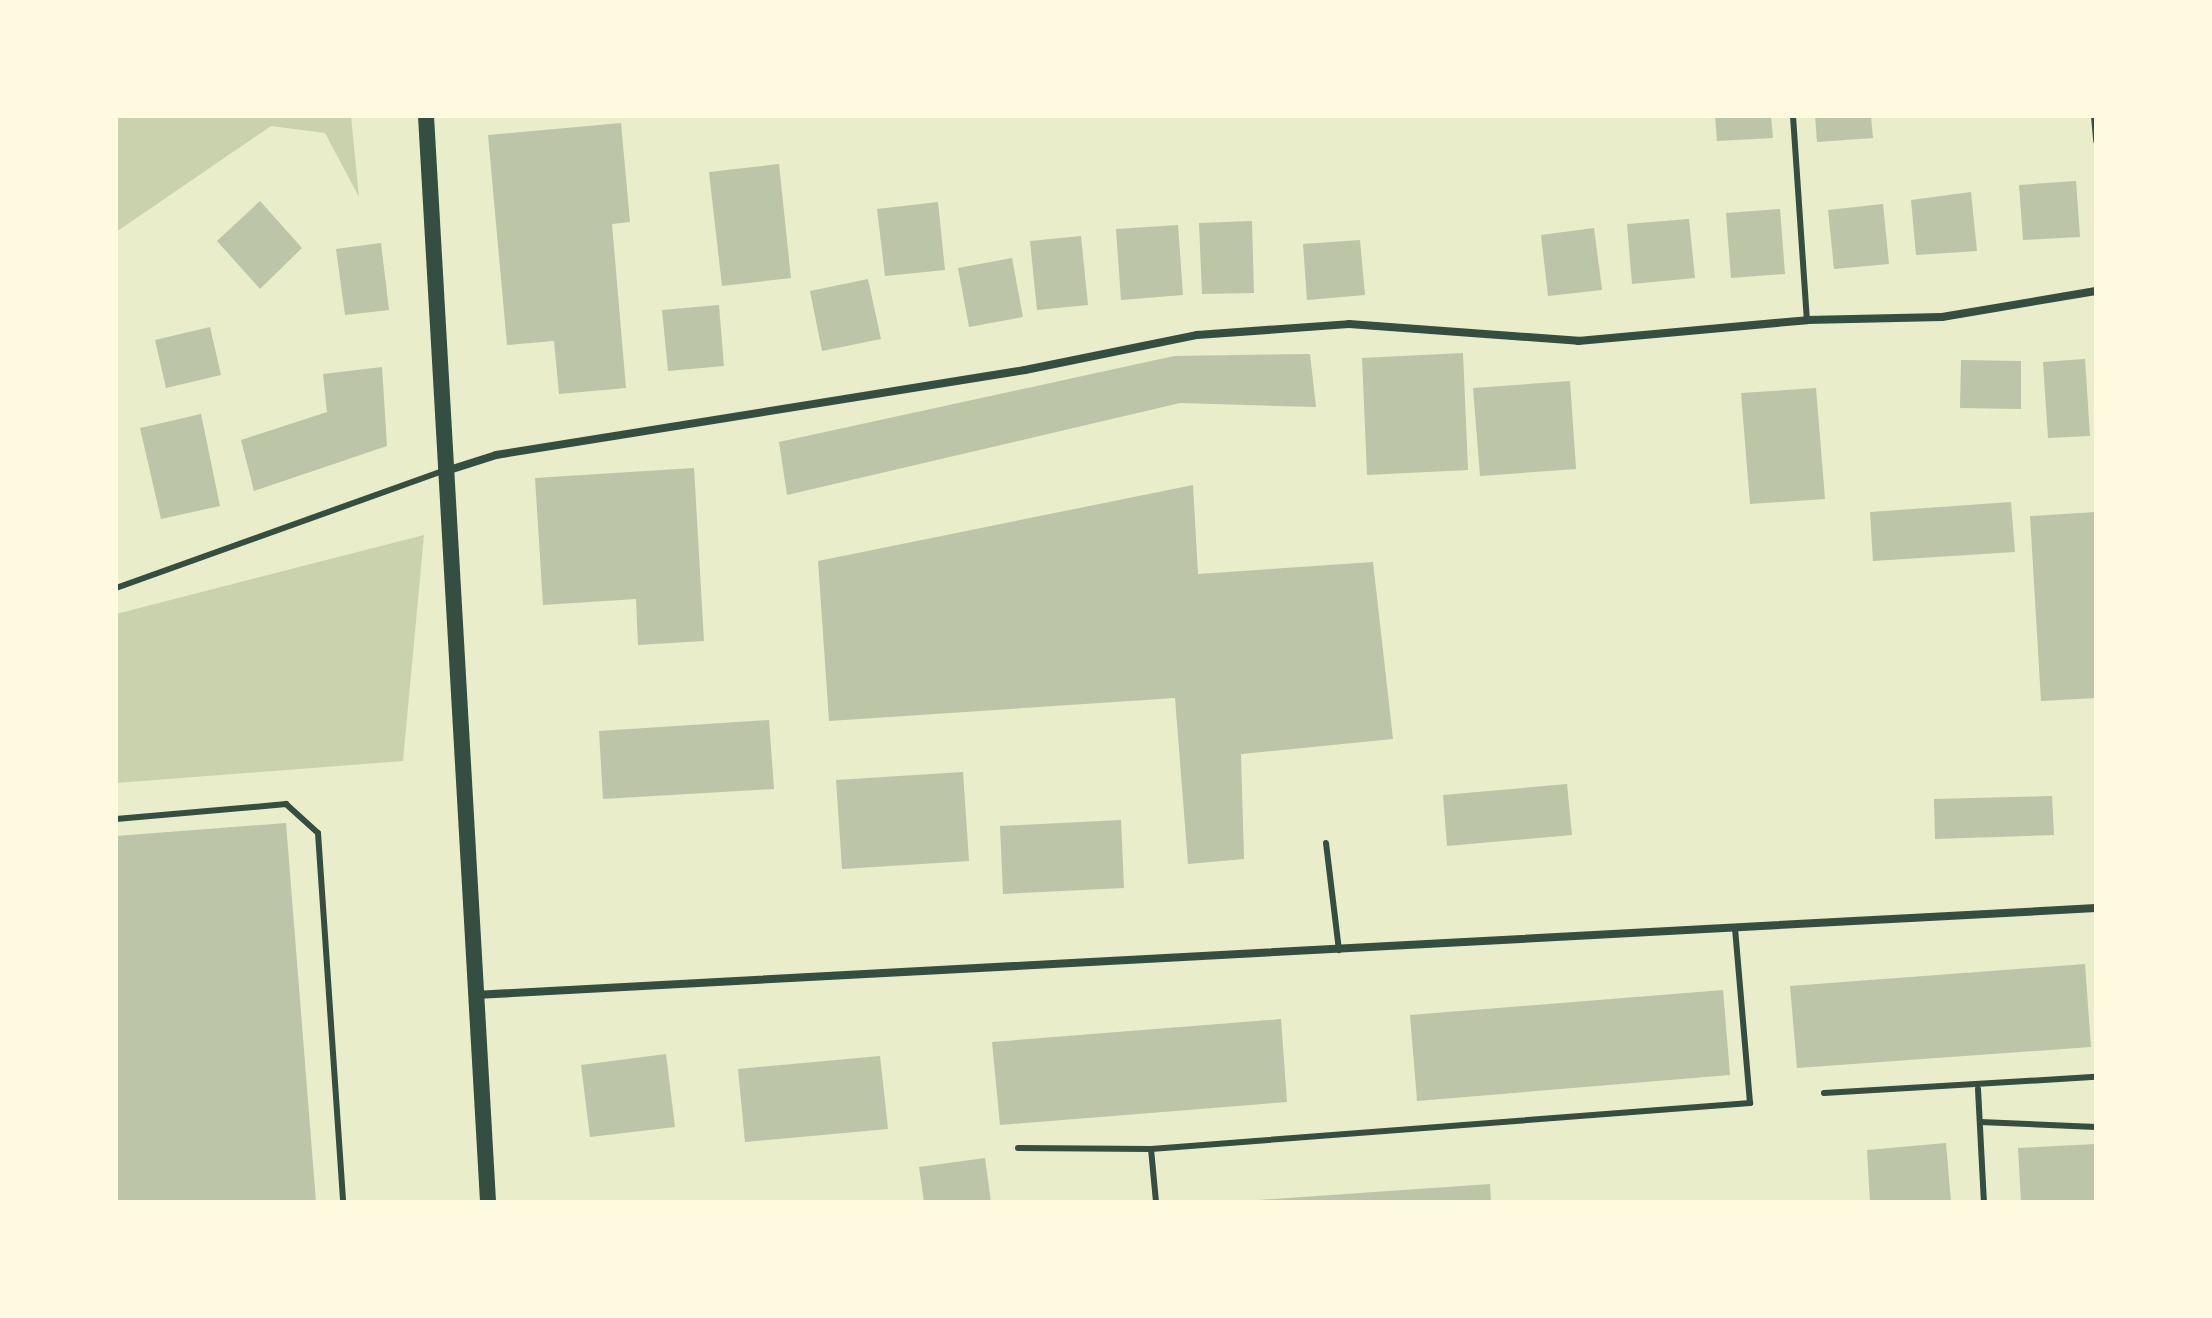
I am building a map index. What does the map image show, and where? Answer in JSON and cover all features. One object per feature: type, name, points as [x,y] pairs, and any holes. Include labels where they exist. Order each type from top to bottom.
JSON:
[{"type":"main road","points":[[426,116],[443,471],[488,1202]]},
{"type":"street","points":[[443,471],[496,455],[1025,370],[1197,335],[1349,324],[1578,341],[1807,320],[1942,317],[2096,291]]},
{"type":"street","points":[[475,995],[2096,908]]},
{"type":"lane","points":[[1793,116],[1807,320]]},
{"type":"lane","points":[[2094,116],[2096,141]]},
{"type":"lane","points":[[116,588],[443,471]]},
{"type":"lane","points":[[116,819],[286,804],[318,833],[343,1202]]},
{"type":"lane","points":[[1326,843],[1339,950]]},
{"type":"lane","points":[[1018,1148],[1151,1149],[1750,1103],[1735,928]]},
{"type":"lane","points":[[1824,1093],[1978,1089],[2096,1077]]},
{"type":"lane","points":[[1978,1089],[1984,1202]]},
{"type":"lane","points":[[1980,1122],[2096,1127]]},
{"type":"lane","points":[[1151,1149],[1156,1202]]},
{"type":"green space","points":[[116,116],[351,116],[359,197],[325,133],[271,126],[116,232]]},
{"type":"green space","points":[[424,535],[403,761],[116,783],[116,614]]},
{"type":"building","points":[[1715,116],[1771,116],[1773,138],[1717,141]]},
{"type":"building","points":[[1815,116],[1871,116],[1873,138],[1817,142]]},
{"type":"building","points":[[621,123],[630,222],[612,224],[626,388],[559,394],[554,341],[507,345],[488,135]]},
{"type":"building","points":[[779,164],[791,278],[722,286],[709,172]]},
{"type":"building","points":[[2076,181],[2080,237],[2023,240],[2019,185]]},
{"type":"building","points":[[1971,192],[1977,251],[1916,255],[1911,200]]},
{"type":"building","points":[[260,201],[302,248],[260,289],[217,241]]},
{"type":"building","points":[[938,202],[945,270],[885,276],[877,209]]},
{"type":"building","points":[[1883,204],[1889,264],[1834,269],[1828,210]]},
{"type":"building","points":[[1780,209],[1785,274],[1731,278],[1726,213]]},
{"type":"building","points":[[1689,219],[1695,278],[1632,284],[1627,224]]},
{"type":"building","points":[[1252,221],[1254,293],[1202,294],[1199,223]]},
{"type":"building","points":[[1178,225],[1183,295],[1121,300],[1116,229]]},
{"type":"building","points":[[1594,228],[1602,290],[1548,296],[1541,235]]},
{"type":"building","points":[[1081,236],[1088,305],[1037,310],[1030,241]]},
{"type":"building","points":[[1360,240],[1365,295],[1307,300],[1303,244]]},
{"type":"building","points":[[381,243],[389,310],[345,315],[336,249]]},
{"type":"building","points":[[1012,258],[1023,317],[969,327],[958,268]]},
{"type":"building","points":[[868,279],[881,339],[822,351],[810,291]]},
{"type":"building","points":[[719,305],[724,366],[668,371],[662,310]]},
{"type":"building","points":[[210,327],[221,375],[166,388],[155,340]]},
{"type":"building","points":[[1463,353],[1468,470],[1367,475],[1362,358]]},
{"type":"building","points":[[1310,354],[1316,407],[1180,403],[787,495],[779,442],[1174,356]]},
{"type":"building","points":[[2085,359],[2090,436],[2048,438],[2043,362]]},
{"type":"building","points":[[1961,360],[2021,361],[2021,409],[1960,408]]},
{"type":"building","points":[[382,367],[387,446],[254,491],[241,440],[327,412],[323,374]]},
{"type":"building","points":[[1570,381],[1576,469],[1480,476],[1473,388]]},
{"type":"building","points":[[1816,388],[1825,499],[1750,504],[1741,393]]},
{"type":"building","points":[[201,414],[220,506],[161,519],[140,428]]},
{"type":"building","points":[[694,468],[704,641],[638,645],[636,599],[543,605],[535,478]]},
{"type":"building","points":[[1193,485],[1198,574],[1373,562],[1393,739],[1241,754],[1244,859],[1188,864],[1175,698],[829,721],[818,561]]},
{"type":"building","points":[[2011,502],[2015,552],[1873,561],[1870,512]]},
{"type":"building","points":[[2096,512],[2096,698],[2041,701],[2030,516]]},
{"type":"building","points":[[769,720],[774,789],[603,799],[599,731]]},
{"type":"building","points":[[963,772],[969,861],[842,869],[836,780]]},
{"type":"building","points":[[1567,784],[1572,835],[1447,846],[1443,795]]},
{"type":"building","points":[[2052,796],[2054,835],[1935,839],[1934,799]]},
{"type":"building","points":[[1121,820],[1124,888],[1003,894],[1000,826]]},
{"type":"building","points":[[286,823],[316,1202],[116,1202],[116,836]]},
{"type":"building","points":[[2085,964],[2091,1047],[1797,1068],[1790,986]]},
{"type":"building","points":[[1723,990],[1730,1075],[1417,1101],[1410,1015]]},
{"type":"building","points":[[1281,1019],[1287,1102],[1000,1125],[992,1042]]},
{"type":"building","points":[[666,1054],[675,1127],[590,1137],[581,1065]]},
{"type":"building","points":[[880,1056],[888,1129],[745,1142],[738,1069]]},
{"type":"building","points":[[1946,1143],[1951,1202],[1870,1202],[1867,1150]]},
{"type":"building","points":[[2096,1144],[2096,1202],[2021,1202],[2018,1148]]},
{"type":"building","points":[[985,1158],[991,1202],[924,1202],[919,1167]]},
{"type":"building","points":[[1490,1184],[1491,1202],[1258,1202],[1258,1200]]}]
